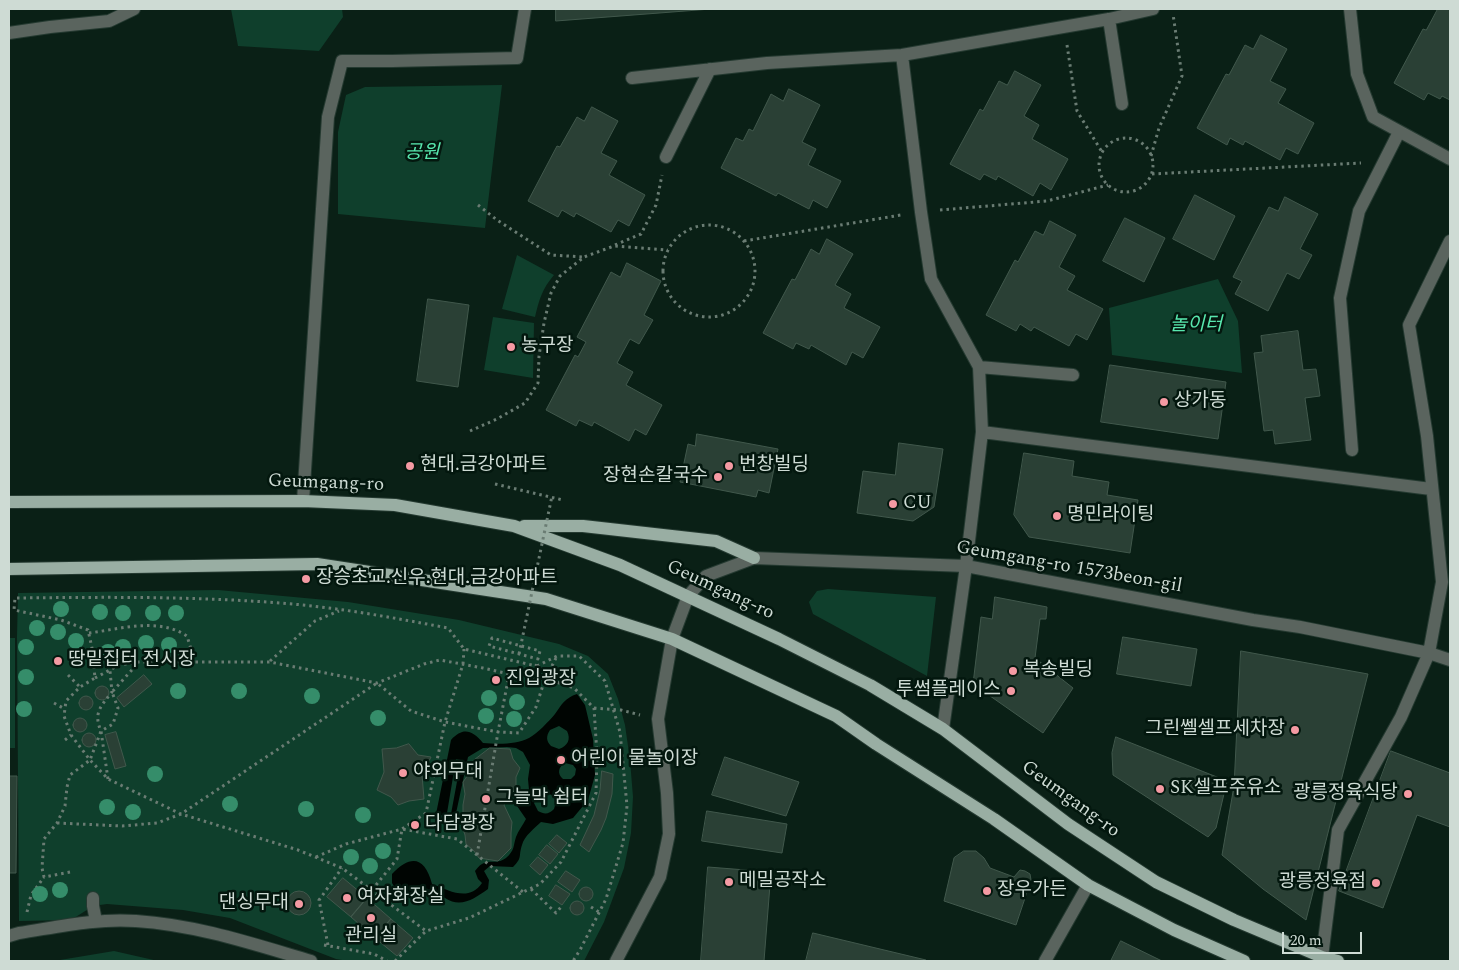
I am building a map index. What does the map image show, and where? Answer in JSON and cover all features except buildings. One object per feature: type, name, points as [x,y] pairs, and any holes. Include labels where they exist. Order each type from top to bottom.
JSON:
[{"type":"main road","name":"Geumgang-ro","points":[[9,502],[303,501],[395,506],[514,526],[620,564],[779,639],[870,685],[943,729],[1068,824],[1156,882],[1234,920],[1338,961]]},
{"type":"main road","points":[[514,526],[583,526],[716,541],[754,558]]},
{"type":"main road","points":[[9,569],[317,564],[546,599],[672,639],[836,716],[994,819],[1088,885],[1174,930],[1244,961]]},
{"type":"street","points":[[9,33],[109,21],[134,9]]},
{"type":"street","points":[[303,501],[328,117],[342,61],[517,58],[525,9]]},
{"type":"street","points":[[632,78],[767,63],[902,55],[1109,19],[1153,9]]},
{"type":"street","points":[[1350,9],[1356,74],[1373,117],[1450,159]]},
{"type":"street","points":[[1109,19],[1122,104]]},
{"type":"street","points":[[902,55],[931,279],[979,367],[982,432],[966,566],[943,729]]},
{"type":"street","points":[[666,157],[710,69]]},
{"type":"street","points":[[1352,450],[1340,298],[1359,211],[1399,132]]},
{"type":"street","points":[[1322,956],[1338,830],[1401,718],[1429,653],[1442,582],[1426,436],[1410,325],[1450,241]]},
{"type":"street","points":[[979,367],[1073,375]]},
{"type":"street","points":[[982,432],[1431,489]]},
{"type":"street","name":"Geumgang-ro 1573beon-gil","points":[[688,596],[706,576],[754,558],[966,566],[1253,620],[1300,627],[1429,653],[1450,660]]},
{"type":"street","points":[[616,961],[660,877],[669,834],[668,793],[658,719],[672,639],[688,596]]},
{"type":"street","points":[[1045,961],[1088,885]]},
{"type":"street","points":[[93,898],[96,921]]},
{"type":"street","points":[[9,936],[96,921],[135,921],[176,925],[224,935],[311,961]]},
{"type":"path","points":[[1152,156],[1159,128],[1182,76],[1172,9]]},
{"type":"path","points":[[1064,27],[1078,111],[1102,152]]},
{"type":"path","points":[[1124,138],[1141,142],[1148,148],[1152,156],[1152,174],[1141,188],[1124,192],[1115,190],[1102,178],[1099,169],[1099,160],[1102,152],[1116,140],[1124,138]]},
{"type":"path","points":[[470,430],[497,419],[525,403],[538,383],[539,356],[544,323],[551,293],[560,276],[584,257],[641,234],[656,205],[666,157]]},
{"type":"path","points":[[1152,174],[1384,162]]},
{"type":"path","points":[[478,205],[497,220],[551,255],[584,257]]},
{"type":"path","points":[[704,225],[719,226],[732,231],[744,241],[752,254],[755,268],[754,282],[748,296],[739,307],[726,315],[710,318],[694,316],[680,308],[670,296],[664,281],[663,265],[668,250],[678,237],[690,229],[704,225]]},
{"type":"path","points":[[614,246],[668,250]]},
{"type":"path","points":[[495,484],[563,500]]},
{"type":"path","points":[[520,654],[552,496]]},
{"type":"path","points":[[9,598],[187,598],[301,605],[448,628],[464,649],[536,666],[557,656],[579,656],[604,681],[613,709],[620,732],[627,806],[623,844],[606,899],[574,961]]},
{"type":"path","points":[[15,598],[14,610],[61,620],[88,630],[95,678]]},
{"type":"path","points":[[270,662],[315,621],[341,610]]},
{"type":"path","points":[[89,633],[142,626],[160,626],[179,630],[187,636],[192,661]]},
{"type":"path","points":[[536,666],[540,651],[492,638],[489,646],[538,658]]},
{"type":"path","points":[[316,857],[346,844],[402,829],[426,813],[445,722],[463,664],[464,649]]},
{"type":"path","points":[[426,931],[342,868],[298,850],[181,814],[108,779],[90,760],[71,735],[64,716],[66,701],[80,687],[119,665],[139,662],[270,662],[377,683],[411,711],[445,722],[498,732],[519,733],[536,707],[544,682],[557,656]]},
{"type":"path","points":[[58,823],[122,826],[157,823],[181,814],[377,683],[424,664],[440,660],[544,682],[556,682],[574,688],[594,708],[597,755],[596,793],[561,862],[540,884],[531,889],[470,918],[426,931],[395,961]]},
{"type":"path","points":[[108,779],[101,731],[97,722],[99,710],[112,692],[139,662]]},
{"type":"path","points":[[70,872],[44,877],[42,868],[44,839],[58,823],[65,806],[70,775],[90,760],[101,731],[113,724],[118,708],[112,692],[110,671]]},
{"type":"path","points":[[68,675],[80,687]]},
{"type":"path","points":[[477,855],[509,675]]},
{"type":"path","points":[[54,703],[65,709]]},
{"type":"path","points":[[594,708],[613,709],[658,719]]},
{"type":"path","points":[[65,740],[71,735]]},
{"type":"path","points":[[402,829],[457,839],[523,892]]},
{"type":"path","points":[[372,890],[398,860],[402,829]]},
{"type":"path","points":[[328,945],[319,900],[342,868]]},
{"type":"path","points":[[531,889],[556,912],[561,907]]},
{"type":"path","points":[[591,907],[599,912]]},
{"type":"green space","points":[[231,9],[342,9],[343,17],[319,51],[238,46]]},
{"type":"green space","name":"공원","points":[[502,85],[485,228],[338,214],[338,132],[346,95],[365,87]]},
{"type":"green space","points":[[517,255],[554,275],[542,295],[535,317],[502,309]]},
{"type":"green space","name":"놀이터","points":[[1218,279],[1238,321],[1242,373],[1112,355],[1109,308]]},
{"type":"green space","name":"농구장","points":[[493,317],[534,323],[533,378],[484,370]]},
{"type":"green space","points":[[828,589],[936,597],[927,676],[813,614],[809,602],[817,591]]},
{"type":"green space","points":[[218,590],[348,602],[459,620],[559,644],[588,656],[608,674],[618,699],[625,725],[633,797],[631,833],[624,868],[604,922],[584,961],[348,961],[336,959],[230,918],[183,910],[107,904],[93,906],[71,920],[19,921],[18,593]]},
{"type":"green space","points":[[9,638],[15,638],[15,748],[9,748]]},
{"type":"green space","points":[[114,951],[158,961],[54,961]]},
{"type":"shaded area","points":[[577,694],[585,705],[593,739],[595,775],[588,800],[573,818],[553,824],[541,822],[525,838],[516,864],[513,867],[490,866],[484,871],[489,880],[488,889],[468,901],[451,901],[432,890],[408,893],[397,891],[392,883],[392,874],[405,863],[411,861],[416,861],[425,868],[432,884],[465,894],[477,889],[482,883],[475,871],[483,863],[497,862],[506,858],[511,853],[517,835],[526,819],[517,806],[529,790],[530,765],[523,752],[516,748],[507,747],[483,748],[468,757],[455,818],[436,814],[451,740],[460,733],[467,732],[475,735],[483,743],[506,744],[524,740],[539,730],[569,697]],"holes":[[[559,726],[567,731],[569,737],[567,744],[559,749],[551,746],[547,738],[550,730]],[[456,759],[461,760],[451,814],[447,813]],[[565,763],[573,765],[576,769],[575,775],[571,779],[563,779],[560,775],[560,769]],[[544,792],[554,796],[556,802],[554,809],[547,813],[538,811],[534,803],[538,795]]]},
{"type":"place","name":"농구장","points":[[511,347]]},
{"type":"place","name":"상가동","points":[[1164,402]]},
{"type":"place","name":"현대.금강아파트","points":[[410,466]]},
{"type":"place","name":"번창빌딩","points":[[729,466]]},
{"type":"place","name":"장현손칼국수","points":[[718,477]]},
{"type":"place","name":"CU","points":[[893,504]]},
{"type":"place","name":"명민라이팅","points":[[1057,516]]},
{"type":"place","name":"장승초교.신우.현대.금강아파트","points":[[306,579]]},
{"type":"place","name":"땅밑집터 전시장","points":[[58,661]]},
{"type":"place","name":"복송빌딩","points":[[1013,671]]},
{"type":"place","name":"진입광장","points":[[496,680]]},
{"type":"place","name":"투썸플레이스","points":[[1011,691]]},
{"type":"place","name":"그린쎌셀프세차장","points":[[1295,730]]},
{"type":"place","name":"어린이 물놀이장","points":[[561,760]]},
{"type":"place","name":"야외무대","points":[[403,773]]},
{"type":"place","name":"SK셀프주유소","points":[[1160,789]]},
{"type":"place","name":"광릉정육식당","points":[[1408,794]]},
{"type":"place","name":"그늘막 쉼터","points":[[486,799]]},
{"type":"place","name":"다담광장","points":[[415,825]]},
{"type":"place","name":"메밀공작소","points":[[729,882]]},
{"type":"place","name":"광릉정육점","points":[[1376,883]]},
{"type":"place","name":"장우가든","points":[[987,891]]},
{"type":"place","name":"여자화장실","points":[[347,898]]},
{"type":"place","name":"댄싱무대","points":[[299,904]]},
{"type":"place","name":"관리실","points":[[371,918]]}]
